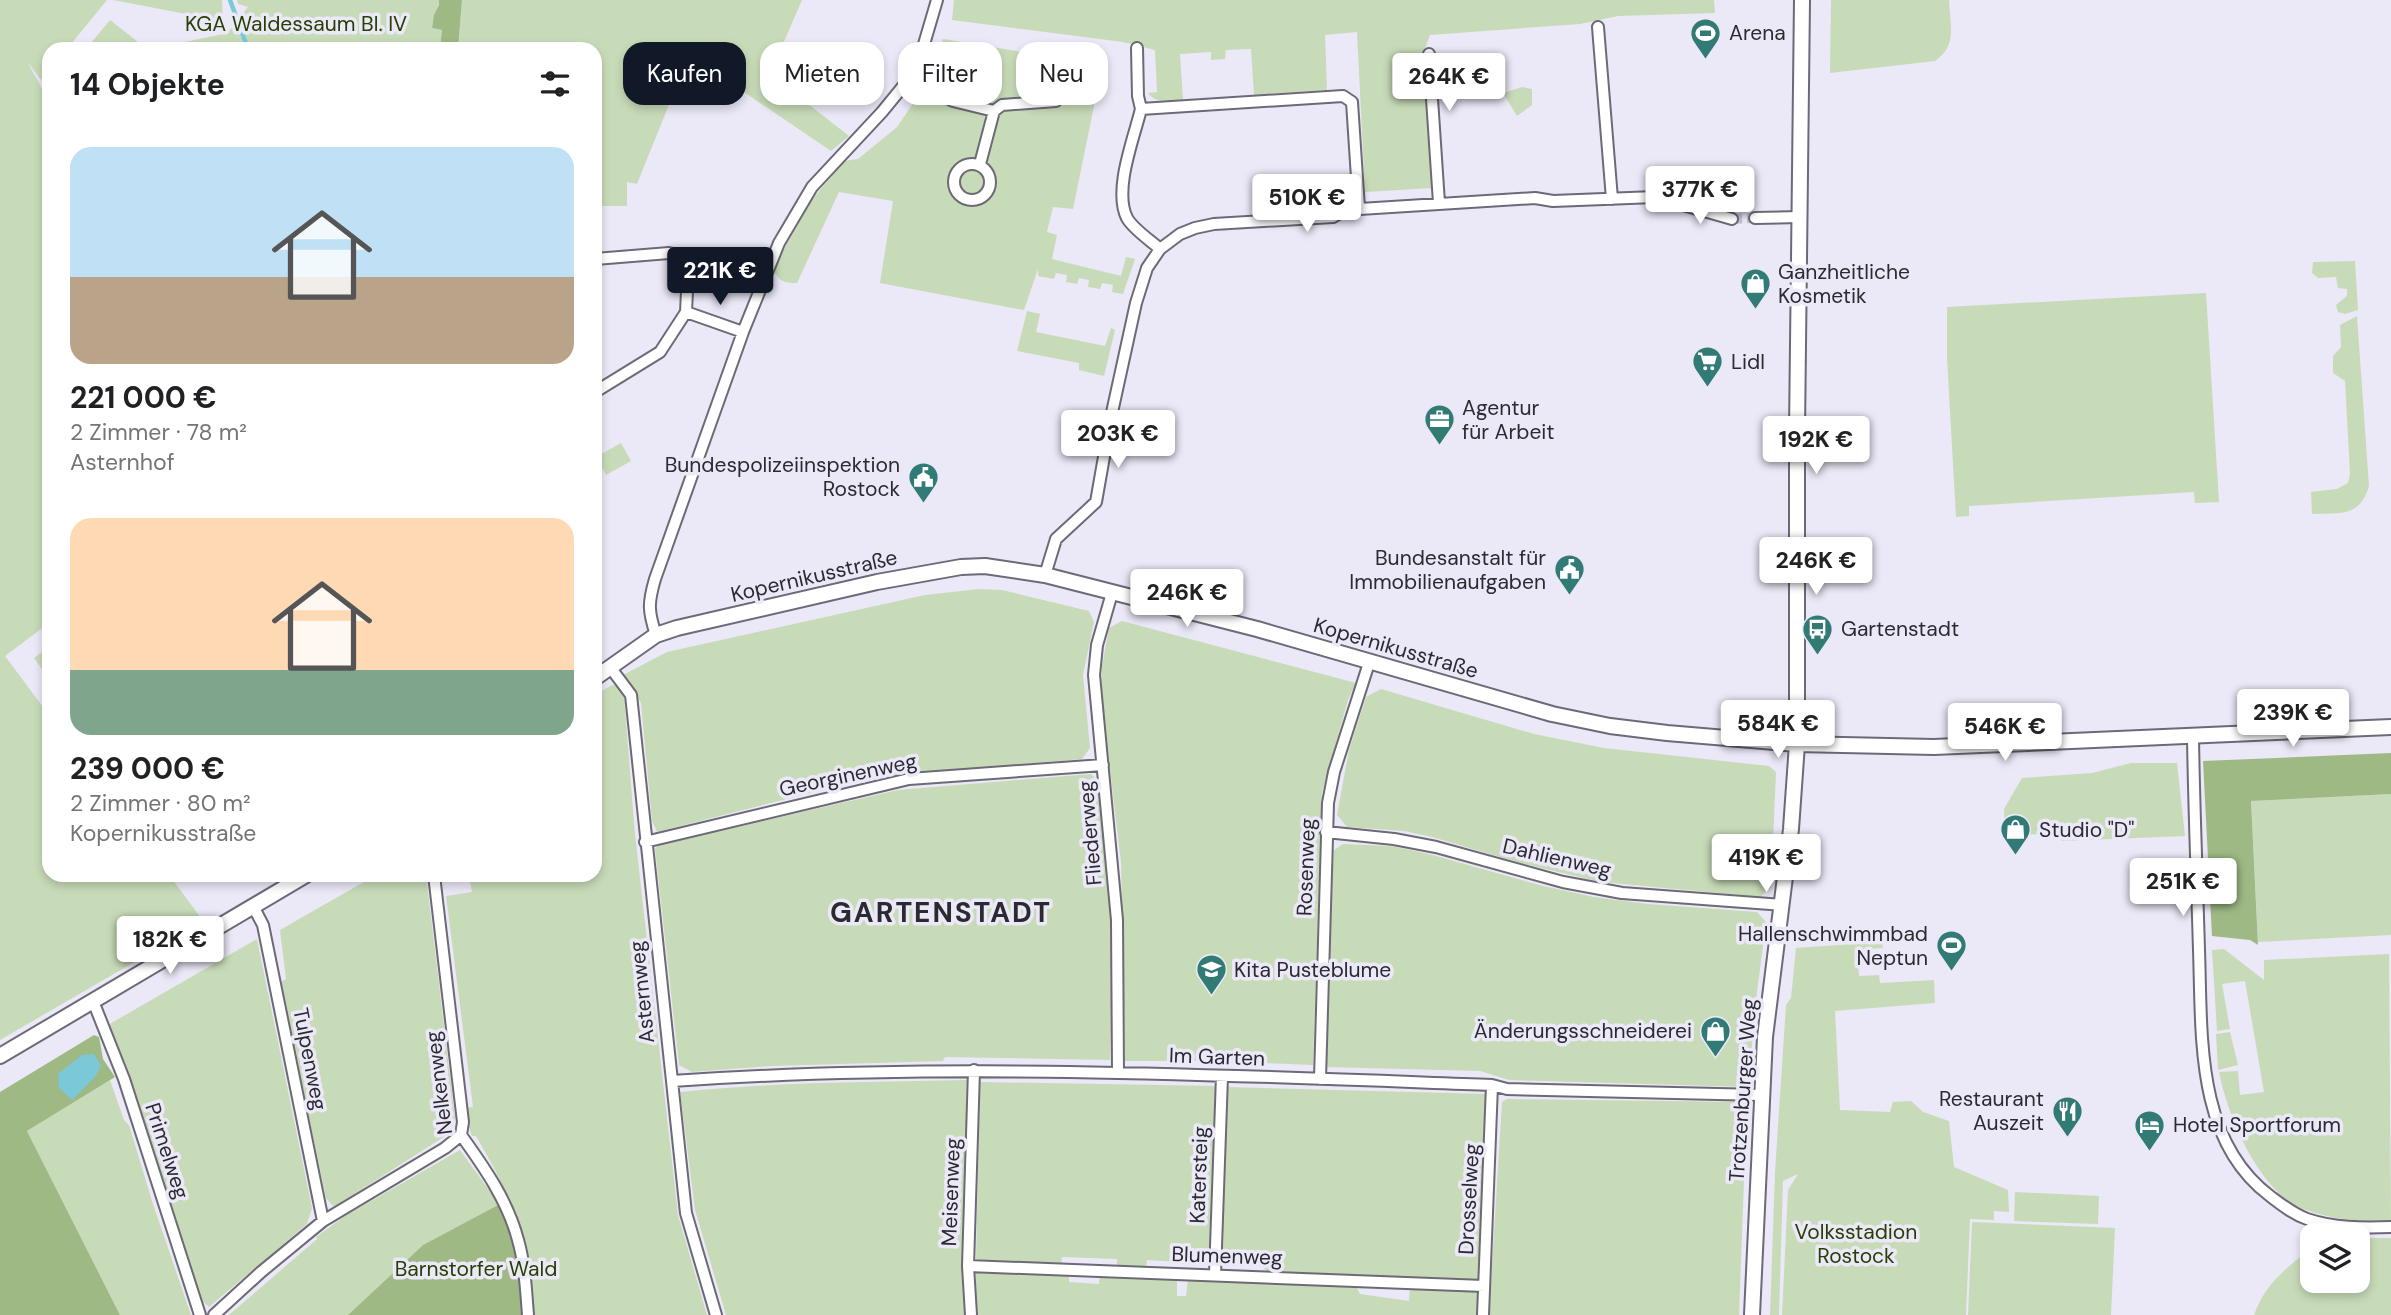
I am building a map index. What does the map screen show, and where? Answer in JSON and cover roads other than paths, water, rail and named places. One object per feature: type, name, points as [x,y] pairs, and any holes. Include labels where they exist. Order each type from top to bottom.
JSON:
[{"type":"street","points":[[925,42],[937,0]]},
{"type":"street","name":"Trotzenburger Weg","points":[[1752,1315],[1765,1037],[1783,905],[1797,744],[1797,431],[1802,0]]},
{"type":"street","points":[[1598,27],[1612,199]]},
{"type":"street","points":[[1137,48],[1141,109],[1125,173],[1123,205],[1128,220],[1160,249]]},
{"type":"street","points":[[1429,54],[1439,204]]},
{"type":"street","points":[[656,635],[649,615],[651,591],[743,332],[779,243],[812,187],[898,92]]},
{"type":"street","points":[[1141,109],[1343,96],[1352,102],[1359,208]]},
{"type":"street","points":[[980,164],[994,111],[1002,105],[1016,104]]},
{"type":"street","points":[[969,105],[994,111]]},
{"type":"street","points":[[1045,575],[1056,539],[1096,502],[1136,303],[1147,268],[1160,249],[1180,234],[1214,224],[1333,217],[1344,210],[1359,208],[1535,198],[1553,201],[1656,197],[1732,219]]},
{"type":"street","points":[[1755,218],[1800,217]]},
{"type":"street","points":[[602,258],[669,253],[681,256],[688,270],[686,312],[660,352],[602,388]]},
{"type":"street","points":[[686,312],[743,332]]},
{"type":"street","name":"Kopernikusstraße","points":[[602,673],[656,635],[689,625],[921,573],[985,566],[1045,575],[1257,629],[1508,703],[1610,726],[1667,733],[1797,744],[1947,747],[2391,727]]},
{"type":"street","name":"Fliederweg","points":[[1112,593],[1097,645],[1094,675],[1117,920],[1118,1073]]},
{"type":"street","name":"Rosenweg","points":[[1320,1079],[1328,803],[1334,772],[1369,663]]},
{"type":"street","name":"Asternweg","points":[[610,667],[631,695],[686,1213],[716,1315]]},
{"type":"street","points":[[2193,737],[2201,1003],[2206,1074],[2223,1139],[2243,1170],[2259,1187],[2290,1210],[2306,1218],[2332,1224],[2359,1228],[2391,1227]]},
{"type":"street","name":"Georginenweg","points":[[645,842],[895,781],[1103,765]]},
{"type":"street","name":"Dahlienweg","points":[[1326,832],[1394,839],[1563,882],[1622,893],[1783,905]]},
{"type":"street","points":[[0,1056],[294,882]]},
{"type":"street","name":"Nelkenweg","points":[[436,882],[463,1122],[461,1135],[486,1170],[504,1202],[518,1239],[528,1315]]},
{"type":"street","name":"Tulpenweg","points":[[253,906],[263,925],[323,1221]]},
{"type":"street","name":"Primelweg","points":[[93,1001],[124,1079],[200,1315]]},
{"type":"street","name":"Im Garten","points":[[671,1081],[896,1070],[974,1070],[1492,1084],[1507,1089],[1761,1096]]},
{"type":"street","name":"Meisenweg","points":[[971,1315],[968,1266],[974,1070]]},
{"type":"street","name":"Katersteig","points":[[1214,1275],[1222,1076]]},
{"type":"street","name":"Drosselweg","points":[[1483,1315],[1492,1084]]},
{"type":"street","points":[[214,1315],[323,1221],[445,1148],[461,1135]]},
{"type":"street","name":"Blumenweg","points":[[968,1266],[1484,1286]]},
{"type":"water","points":[[94,1054],[101,1066],[95,1077],[72,1100],[59,1088],[58,1074],[82,1055]]},
{"type":"waterway","points":[[230,0],[245,42]]},
{"type":"tunnel","points":[[1732,219],[1755,218]]},
{"type":"place","name":"Arena","points":[[1706,60]]},
{"type":"place","name":"Ganzheitliche Kosmetik","points":[[1755,311]]},
{"type":"place","name":"Lidl","points":[[1708,389]]},
{"type":"place","name":"Agentur für Arbeit","points":[[1439,447]]},
{"type":"place","name":"Bundespolizeiinspektion Rostock","points":[[923,504]]},
{"type":"place","name":"Bundesanstalt für Immobilienaufgaben","points":[[1569,597]]},
{"type":"place","name":"Gartenstadt","points":[[1818,656]]},
{"type":"place","name":"Studio \"D\"","points":[[2016,857]]},
{"type":"place","name":"Hallenschwimmbad Neptun","points":[[1951,973]]},
{"type":"place","name":"Kita Pusteblume","points":[[1211,997]]},
{"type":"place","name":"Änderungsschneiderei","points":[[1715,1058]]},
{"type":"place","name":"Restaurant Auszeit","points":[[2067,1138]]},
{"type":"place","name":"Hotel Sportforum","points":[[2150,1152]]},
{"type":"district","name":"GARTENSTADT","points":[[941,912]]},
{"type":"park label","name":"KGA Waldessaum Bl. IV","points":[[296,24]]},
{"type":"park label","name":"Volksstadion Rostock","points":[[1856,1244]]},
{"type":"park label","name":"Barnstorfer Wald","points":[[476,1269]]}]
